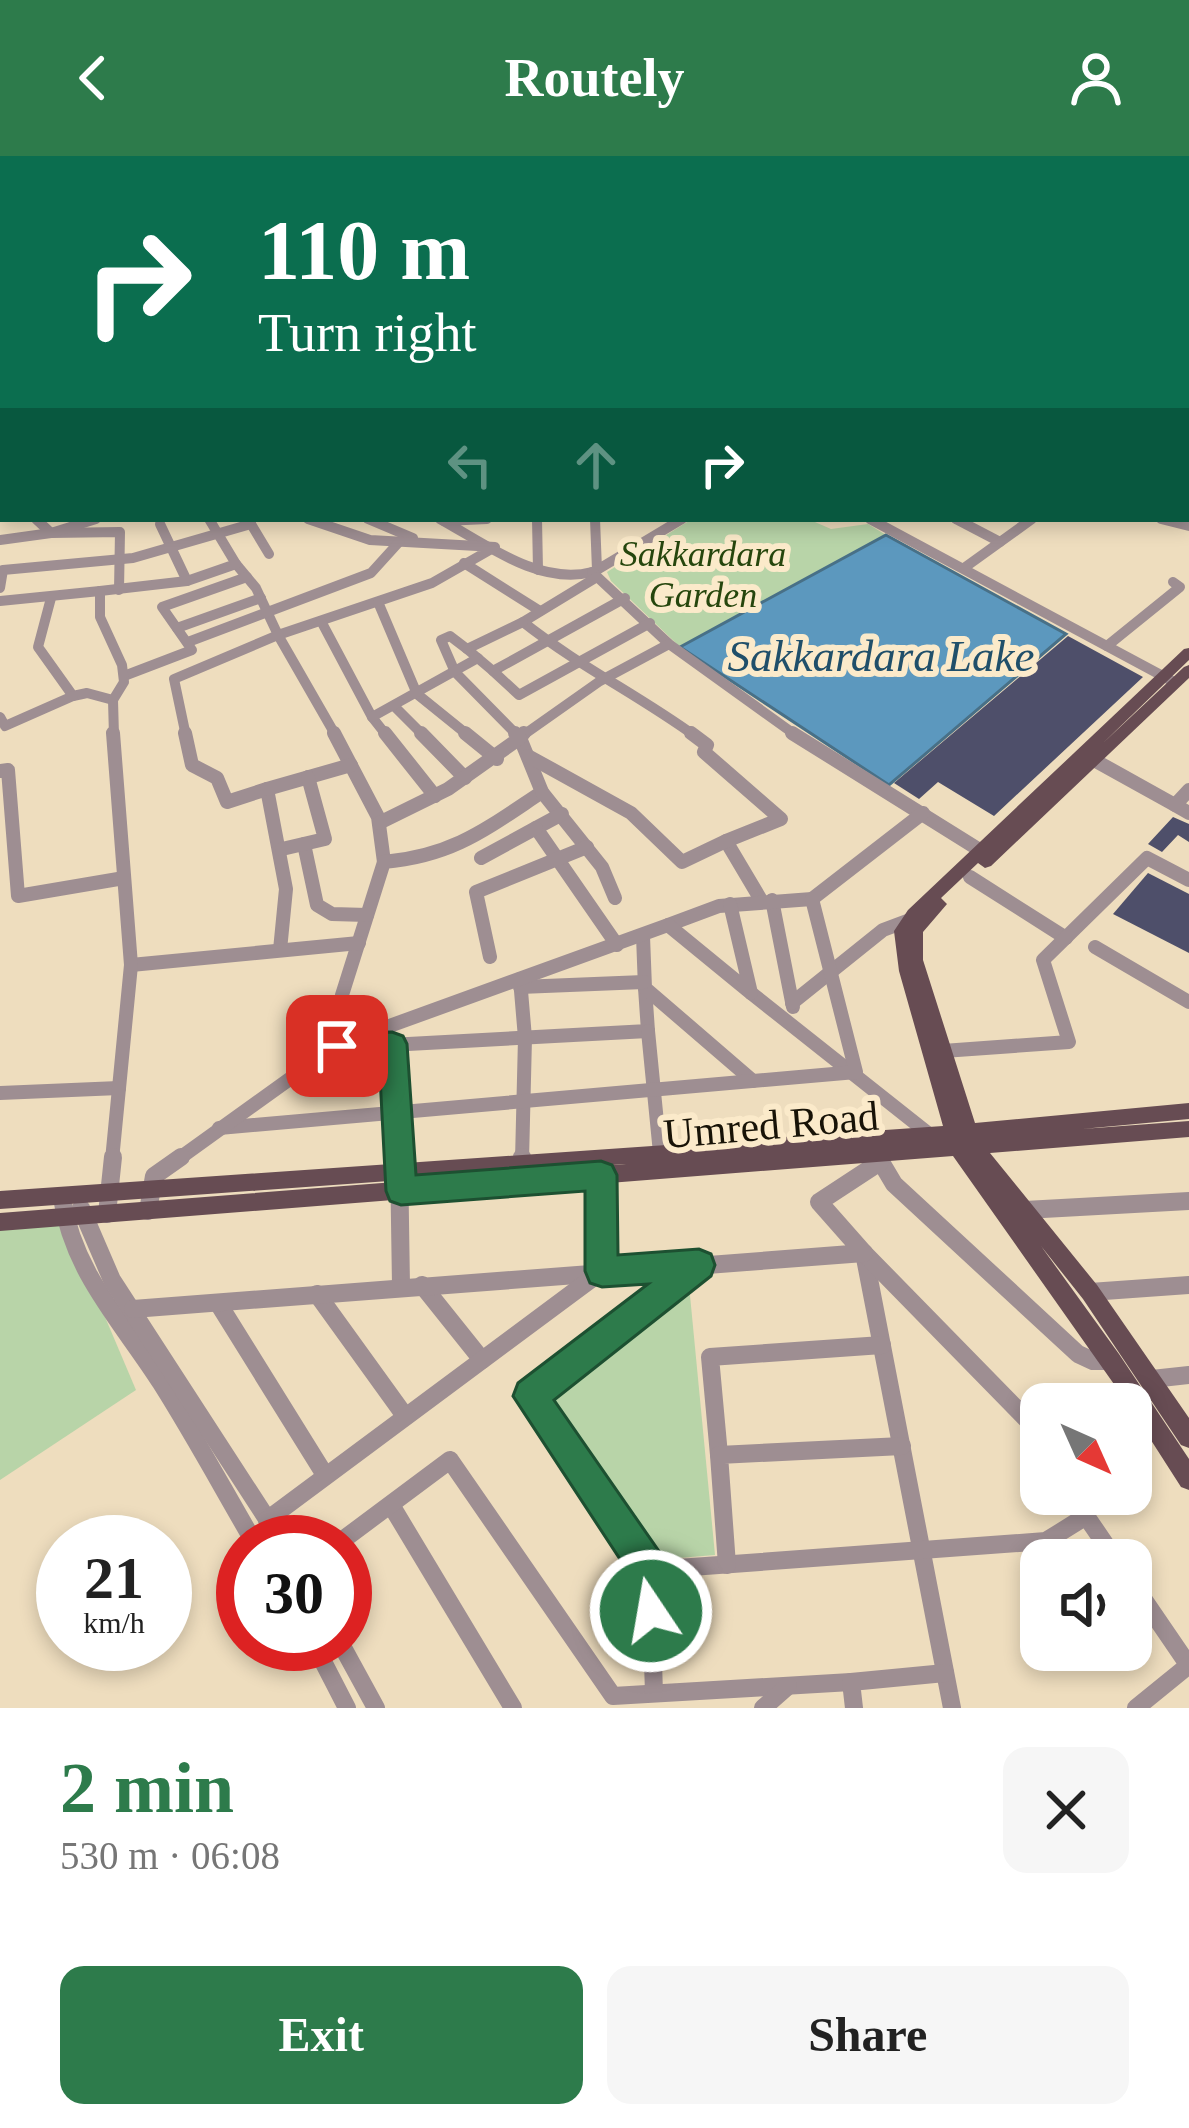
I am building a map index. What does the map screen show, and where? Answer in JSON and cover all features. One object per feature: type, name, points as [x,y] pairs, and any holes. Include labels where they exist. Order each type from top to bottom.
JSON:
[{"type":"main road","points":[[1189,652],[1176,676],[986,854],[907,921],[902,931],[907,970],[954,1140],[1112,1360],[1189,1479]]},
{"type":"main road","points":[[986,854],[970,877],[924,920],[914,942],[943,1051],[954,1140],[1025,1210],[1090,1292],[1189,1437]]},
{"type":"main road","points":[[954,1140],[1189,1111]]},
{"type":"main road","name":"Umred Road","points":[[0,1222],[108,1204],[401,1182],[601,1175],[954,1140],[1189,1129]]},
{"type":"main road","points":[[401,1182],[660,1153],[876,1151]]},
{"type":"main road","points":[[0,1200],[72,1207]]},
{"type":"street","points":[[39,522],[51,533]]},
{"type":"street","points":[[51,533],[86,522]]},
{"type":"street","points":[[211,522],[264,605],[379,823],[384,862],[342,995],[334,1048]]},
{"type":"street","points":[[2,570],[122,558],[249,522],[269,554]]},
{"type":"street","points":[[324,522],[370,540],[495,547]]},
{"type":"street","points":[[375,522],[418,540]]},
{"type":"street","points":[[446,522],[538,570],[567,576],[595,573],[670,644],[771,720],[986,854]]},
{"type":"street","points":[[537,522],[538,570]]},
{"type":"street","points":[[595,522],[595,573]]},
{"type":"street","points":[[372,717],[455,672],[472,654],[677,522]]},
{"type":"street","points":[[876,522],[1107,646],[1176,676]]},
{"type":"street","points":[[962,522],[1000,542]]},
{"type":"street","points":[[964,568],[1023,522]]},
{"type":"street","points":[[160,524],[187,581]]},
{"type":"street","points":[[0,588],[4,539],[120,532],[119,590]]},
{"type":"street","points":[[177,628],[371,573],[400,541]]},
{"type":"street","points":[[351,765],[227,802],[217,778],[192,765],[174,679],[278,635],[432,584],[495,547]]},
{"type":"street","points":[[464,563],[540,611]]},
{"type":"street","points":[[0,601],[187,581],[236,564]]},
{"type":"street","points":[[108,1204],[131,965],[113,700],[124,676],[192,650],[162,607],[247,577]]},
{"type":"street","points":[[1107,646],[1180,587],[1173,582]]},
{"type":"street","points":[[100,591],[100,617],[124,676]]},
{"type":"street","points":[[51,598],[38,647],[73,696]]},
{"type":"street","points":[[493,671],[625,598]]},
{"type":"street","points":[[377,602],[417,694],[497,759]]},
{"type":"street","points":[[188,643],[264,605]]},
{"type":"street","points":[[321,621],[372,717],[435,796]]},
{"type":"street","points":[[523,622],[578,667],[649,704],[702,741],[707,745],[704,752],[781,819],[682,862],[662,836],[616,802],[528,756]]},
{"type":"street","points":[[616,898],[587,847],[542,792],[520,738],[455,672],[441,640],[450,636],[519,695],[578,667],[650,623]]},
{"type":"street","points":[[379,823],[497,759],[600,681],[670,644]]},
{"type":"street","points":[[2,724],[73,696],[87,693],[113,700]]},
{"type":"street","points":[[394,706],[465,778]]},
{"type":"street","points":[[1088,757],[1189,813]]},
{"type":"street","points":[[0,771],[8,770],[18,896],[124,878]]},
{"type":"street","points":[[282,849],[325,839],[308,777]]},
{"type":"street","points":[[266,789],[282,849],[286,907],[280,950]]},
{"type":"street","points":[[1174,805],[1189,790]]},
{"type":"street","points":[[384,862],[428,858],[464,844],[542,792]]},
{"type":"street","points":[[481,858],[562,814]]},
{"type":"street","points":[[151,1202],[154,1176],[334,1048],[730,904],[812,898],[922,814]]},
{"type":"street","points":[[536,828],[617,945]]},
{"type":"street","points":[[726,841],[767,900],[799,1030]]},
{"type":"street","points":[[304,844],[317,905],[332,914],[367,914]]},
{"type":"street","points":[[490,957],[482,942],[482,906],[476,892],[587,847]]},
{"type":"street","points":[[943,1051],[1069,1042],[1043,960],[1147,858],[1189,880]]},
{"type":"street","points":[[970,877],[1066,938]]},
{"type":"street","points":[[812,898],[856,1072]]},
{"type":"street","points":[[730,904],[751,993]]},
{"type":"street","points":[[792,1003],[883,930],[907,921]]},
{"type":"street","points":[[668,925],[799,1030],[954,1140]]},
{"type":"street","points":[[643,936],[660,1153]]},
{"type":"street","points":[[131,965],[358,943]]},
{"type":"street","points":[[1095,947],[1189,1002]]},
{"type":"street","points":[[520,983],[645,985],[753,1081]]},
{"type":"street","points":[[520,983],[525,1038],[522,1165]]},
{"type":"street","points":[[334,1048],[648,1031]]},
{"type":"street","points":[[392,1044],[401,1182],[401,1286]]},
{"type":"street","points":[[219,1128],[398,1106],[524,1101],[856,1072]]},
{"type":"street","points":[[0,1093],[119,1088]]},
{"type":"street","points":[[1020,1413],[819,1202],[876,1151],[894,1184],[1078,1354],[1093,1361],[1112,1360]]},
{"type":"street","points":[[601,1175],[602,1271]]},
{"type":"street","points":[[1025,1210],[1189,1201]]},
{"type":"street","points":[[72,1207],[112,1280],[264,1515]]},
{"type":"street","points":[[72,1207],[87,1275],[158,1379],[238,1515]]},
{"type":"street","points":[[133,1309],[864,1253]]},
{"type":"street","points":[[864,1253],[952,1708]]},
{"type":"street","points":[[654,1694],[650,1570],[530,1396],[699,1265]]},
{"type":"street","points":[[273,1515],[602,1271]]},
{"type":"street","points":[[422,1285],[482,1360]]},
{"type":"street","points":[[1090,1292],[1189,1286]]},
{"type":"street","points":[[317,1294],[405,1417]]},
{"type":"street","points":[[218,1303],[325,1475]]},
{"type":"street","points":[[727,1564],[710,1357],[882,1345]]},
{"type":"street","points":[[1152,1379],[1189,1376]]},
{"type":"street","points":[[719,1455],[902,1446]]},
{"type":"street","points":[[372,1519],[450,1460],[616,1702],[654,1694],[945,1673]]},
{"type":"street","points":[[392,1505],[513,1708]]},
{"type":"street","points":[[650,1570],[1046,1541],[1086,1516],[1102,1539]]},
{"type":"street","points":[[1136,1708],[1189,1665],[1152,1612]]},
{"type":"street","points":[[328,1671],[347,1708]]},
{"type":"street","points":[[356,1671],[376,1708]]},
{"type":"street","points":[[851,1682],[854,1708]]},
{"type":"street","points":[[763,1708],[788,1686]]},
{"type":"green space","name":"Sakkardara Garden","points":[[687,522],[815,522],[831,529],[868,524],[886,535],[680,647],[607,572]]},
{"type":"green space","points":[[63,1218],[136,1390],[0,1480],[0,1222]]},
{"type":"green space","points":[[689,1285],[715,1555],[666,1559],[658,1555],[544,1399]]},
{"type":"water","name":"Sakkardara Lake","points":[[886,535],[1066,634],[889,785],[680,647]]},
{"type":"building","points":[[1068,636],[1143,677],[994,816],[938,782],[919,799],[894,783]]},
{"type":"building","points":[[1173,817],[1189,824],[1189,842],[1178,835],[1162,852],[1148,844]]},
{"type":"building","points":[[1148,873],[1189,894],[1189,953],[1113,914]]},
{"type":"route","points":[[337,1046],[334,1048],[392,1044],[401,1191],[601,1175],[602,1271],[699,1265],[530,1396],[650,1570],[651,1611]]}]
